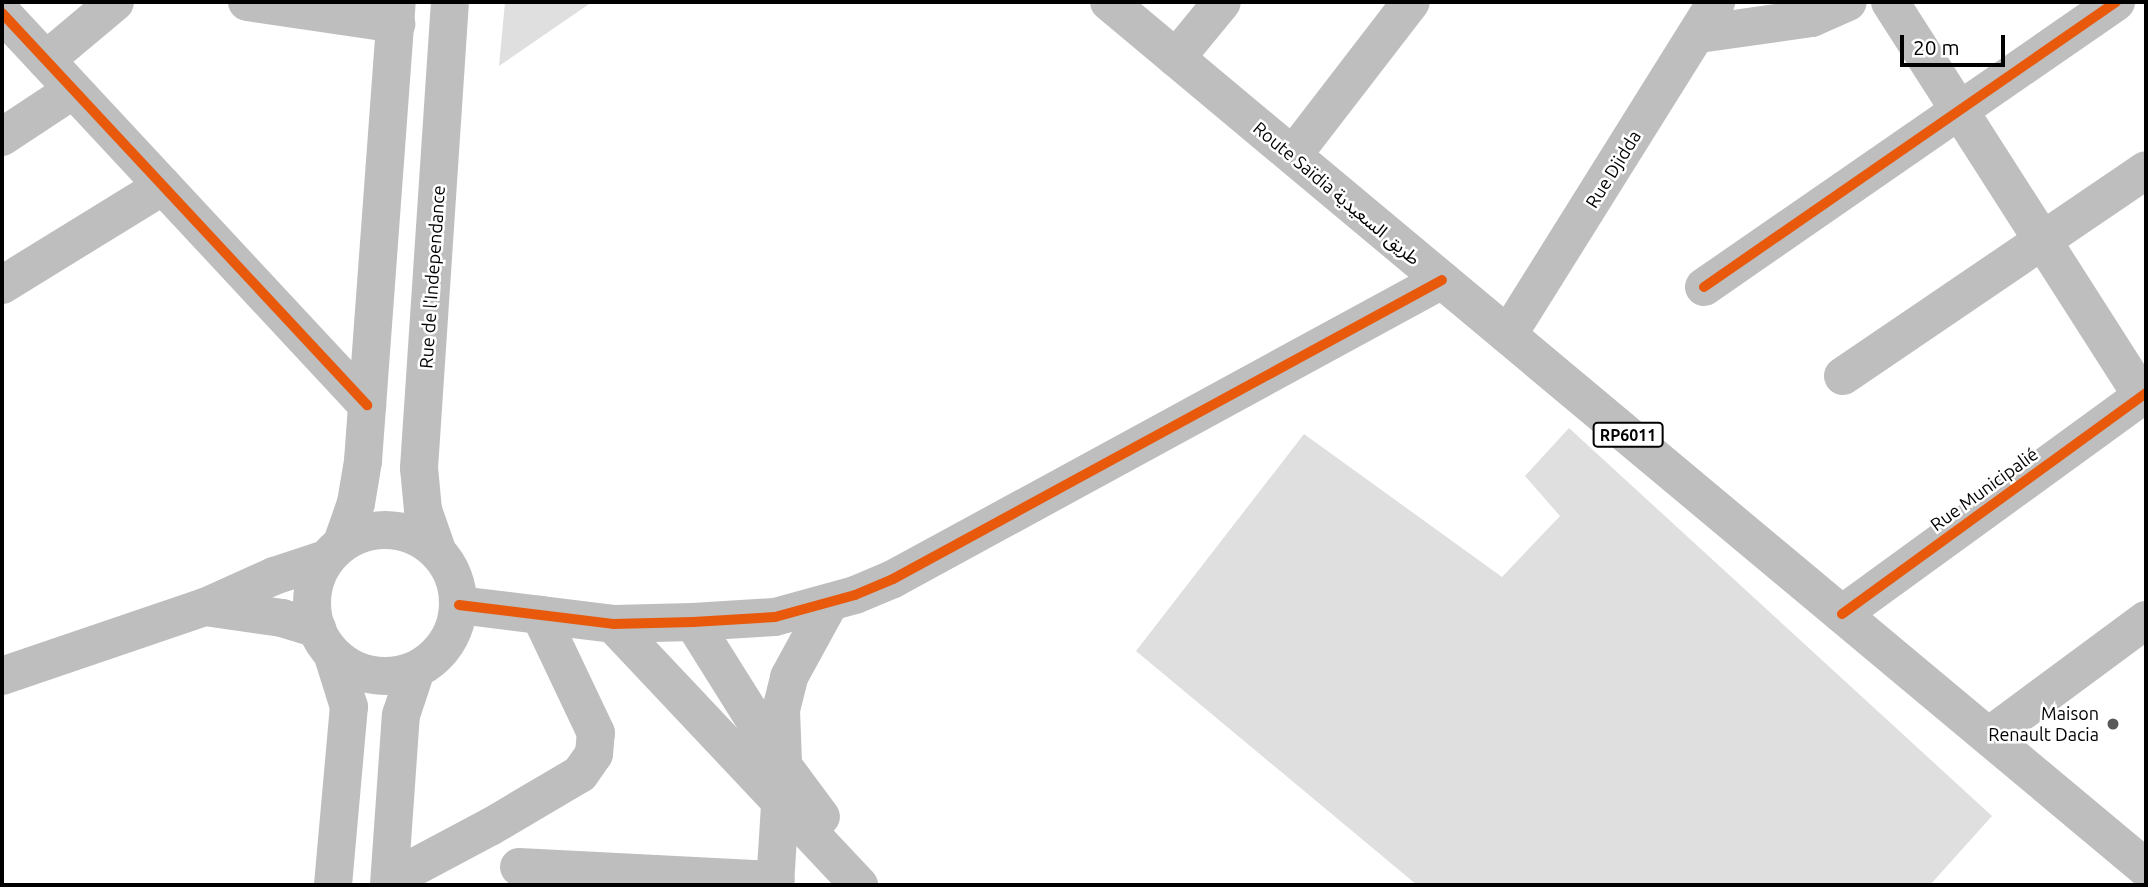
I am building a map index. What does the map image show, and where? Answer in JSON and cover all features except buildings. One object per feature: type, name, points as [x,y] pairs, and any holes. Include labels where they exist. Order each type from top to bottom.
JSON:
[{"type":"main road","points":[[46,60],[115,2]]},
{"type":"main road","points":[[247,2],[397,13],[360,482],[334,551],[315,580],[311,603],[349,706],[333,885]]},
{"type":"main road","name":"Rue de l'Independance","points":[[436,550],[423,510],[419,468],[450,2]]},
{"type":"main road","name":"Route Saïdia طريق السعيدية","points":[[1109,2],[2146,868]]},
{"type":"main road","points":[[1176,58],[1222,2]]},
{"type":"main road","points":[[1293,155],[1411,2]]},
{"type":"main road","points":[[1707,18],[1812,18],[1848,2]]},
{"type":"main road","points":[[1890,2],[2144,394]]},
{"type":"main road","points":[[1704,287],[1961,112],[2116,2]]},
{"type":"main road","points":[[2,13],[368,405]]},
{"type":"main road","name":"Rue Djidda","points":[[1508,335],[1707,18]]},
{"type":"main road","points":[[2,137],[73,90]]},
{"type":"main road","points":[[1843,376],[2046,241],[2146,170]]},
{"type":"main road","points":[[2,285],[163,186]]},
{"type":"main road","points":[[459,605],[613,624],[775,617],[829,604],[893,579],[1442,279]]},
{"type":"main road","name":"Rue Municipalié","points":[[1842,614],[2144,394]]},
{"type":"main road","points":[[2,676],[205,607],[334,551],[365,532],[391,529],[415,536],[436,550],[449,566],[459,605],[447,644],[416,670],[401,715],[389,880]]},
{"type":"main road","points":[[784,767],[781,710],[789,677],[829,604]]},
{"type":"main road","points":[[205,607],[282,618],[325,642],[373,676],[416,670]]},
{"type":"main road","points":[[389,880],[501,821],[580,774],[594,754],[596,733],[540,615]]},
{"type":"main road","points":[[1989,736],[2146,620]]},
{"type":"main road","points":[[693,622],[784,767],[868,885]]},
{"type":"main road","points":[[613,624],[780,805],[859,885]]},
{"type":"main road","points":[[519,867],[776,883],[780,805]]},
{"type":"cycle path","points":[[1704,287],[2116,2]]},
{"type":"cycle path","points":[[2,13],[367,405]]},
{"type":"cycle path","points":[[459,605],[613,624],[693,622],[775,617],[855,595],[893,579],[1442,280]]},
{"type":"cycle path","points":[[1842,614],[2146,393]]},
{"type":"place","name":"Maison Renault Dacia","points":[[2113,724]]}]
